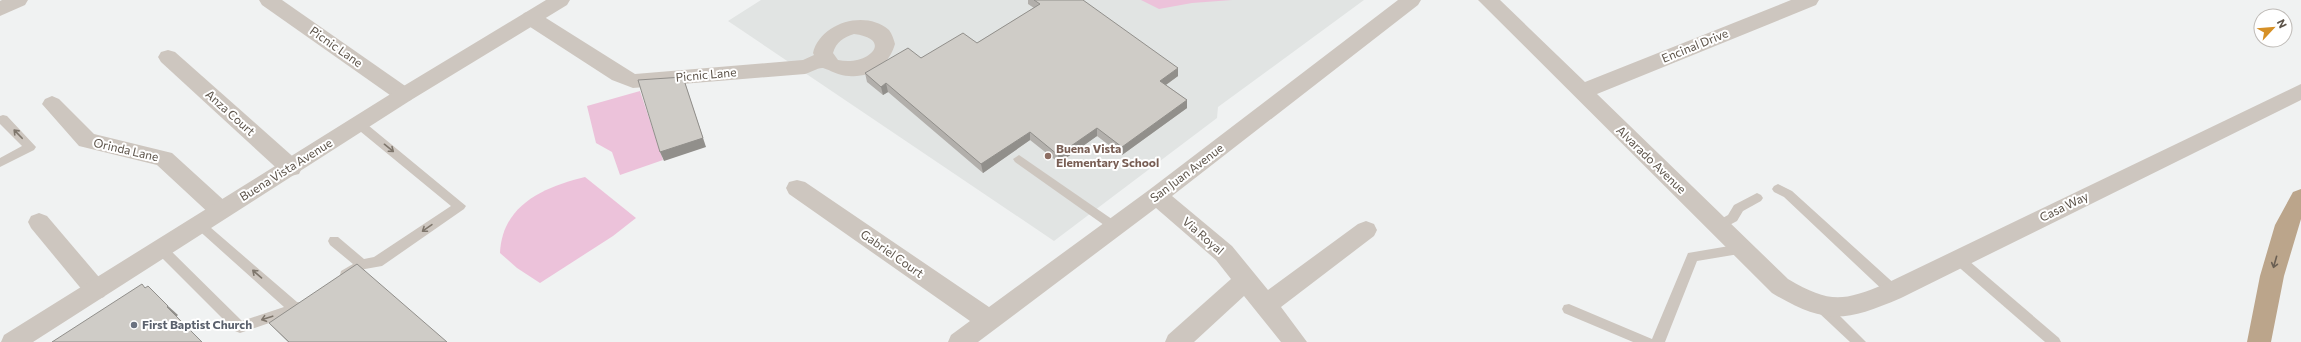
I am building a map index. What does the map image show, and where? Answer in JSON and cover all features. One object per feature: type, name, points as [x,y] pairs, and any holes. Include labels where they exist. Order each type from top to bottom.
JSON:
[{"type":"highway","points":[[2259,342],[2272,276],[2284,232],[2301,198]]},
{"type":"street","points":[[0,9],[18,0]]},
{"type":"street","name":"Picnic Lane","points":[[269,0],[404,95]]},
{"type":"street","name":"Buena Vista Avenue","points":[[13,342],[220,210],[291,168],[404,95],[558,0]]},
{"type":"street","name":"San Juan Avenue","points":[[960,342],[1157,196],[1411,0]]},
{"type":"street","name":"Alvarado Avenue","points":[[1488,0],[1780,286],[1805,302],[1823,308]]},
{"type":"street","name":"Encinal Drive","points":[[1581,92],[1809,0]]},
{"type":"street","name":"Picnic Lane","points":[[531,18],[620,75],[633,81],[805,67],[825,60]]},
{"type":"street","name":"Anza Court","points":[[168,57],[291,168]]},
{"type":"street","name":"Casa Way","points":[[1823,308],[1843,309],[1861,305],[1892,291],[2301,91]]},
{"type":"street","name":"Orinda Lane","points":[[52,104],[86,140],[164,159],[220,210]]},
{"type":"street","name":"Gabriel Court","points":[[797,188],[988,320]]},
{"type":"street","name":"Via Royal","points":[[1157,196],[1224,253],[1295,342]]},
{"type":"street","points":[[39,222],[96,290]]},
{"type":"street","points":[[1266,305],[1366,230]]},
{"type":"street","points":[[1177,342],[1246,280]]},
{"type":"lane","points":[[0,120],[3,119],[30,147],[0,163]]},
{"type":"lane","points":[[336,282],[362,264],[377,262],[460,206],[359,124]]},
{"type":"lane","points":[[1019,159],[1114,227]]},
{"type":"lane","points":[[1778,189],[1788,194],[1892,291]]},
{"type":"lane","points":[[1718,226],[1733,218],[1738,208],[1757,198]]},
{"type":"lane","points":[[199,224],[296,309]]},
{"type":"lane","points":[[334,241],[362,264]]},
{"type":"lane","points":[[160,249],[240,327],[296,309],[310,300]]},
{"type":"lane","points":[[1658,342],[1692,257],[1741,249]]},
{"type":"lane","points":[[1958,259],[2054,342]]},
{"type":"lane","points":[[1569,308],[1647,342]]},
{"type":"lane","points":[[1823,308],[1859,342]]},
{"type":"shaded area","name":"Buena Vista Elementary School","points":[[761,0],[1364,0],[1218,107],[1217,118],[1054,241],[728,21]]},
{"type":"shaded area","points":[[1141,0],[1232,0],[1192,3],[1159,9]]},
{"type":"shaded area","points":[[640,91],[663,160],[620,175],[612,152],[596,143],[587,106]]},
{"type":"shaded area","points":[[585,177],[636,218],[613,236],[540,283],[517,268],[500,253],[503,236],[508,222],[517,210],[541,193],[555,186]]},
{"type":"building","points":[[1034,0],[1083,0],[1178,68],[1160,81],[1187,100],[1122,147],[1097,128],[1058,155],[1030,132],[981,164],[886,83],[881,87],[865,73],[908,48],[921,58],[963,33],[977,43],[1040,4]]},
{"type":"building","points":[[683,77],[703,138],[660,152],[638,80]]},
{"type":"building","points":[[357,264],[447,342],[289,342],[269,323]]},
{"type":"building","points":[[142,284],[145,288],[148,286],[202,342],[52,342]]},
{"type":"place","name":"Buena Vista Elementary School","points":[[1048,156]]},
{"type":"place","name":"First Baptist Church","points":[[134,325]]}]
